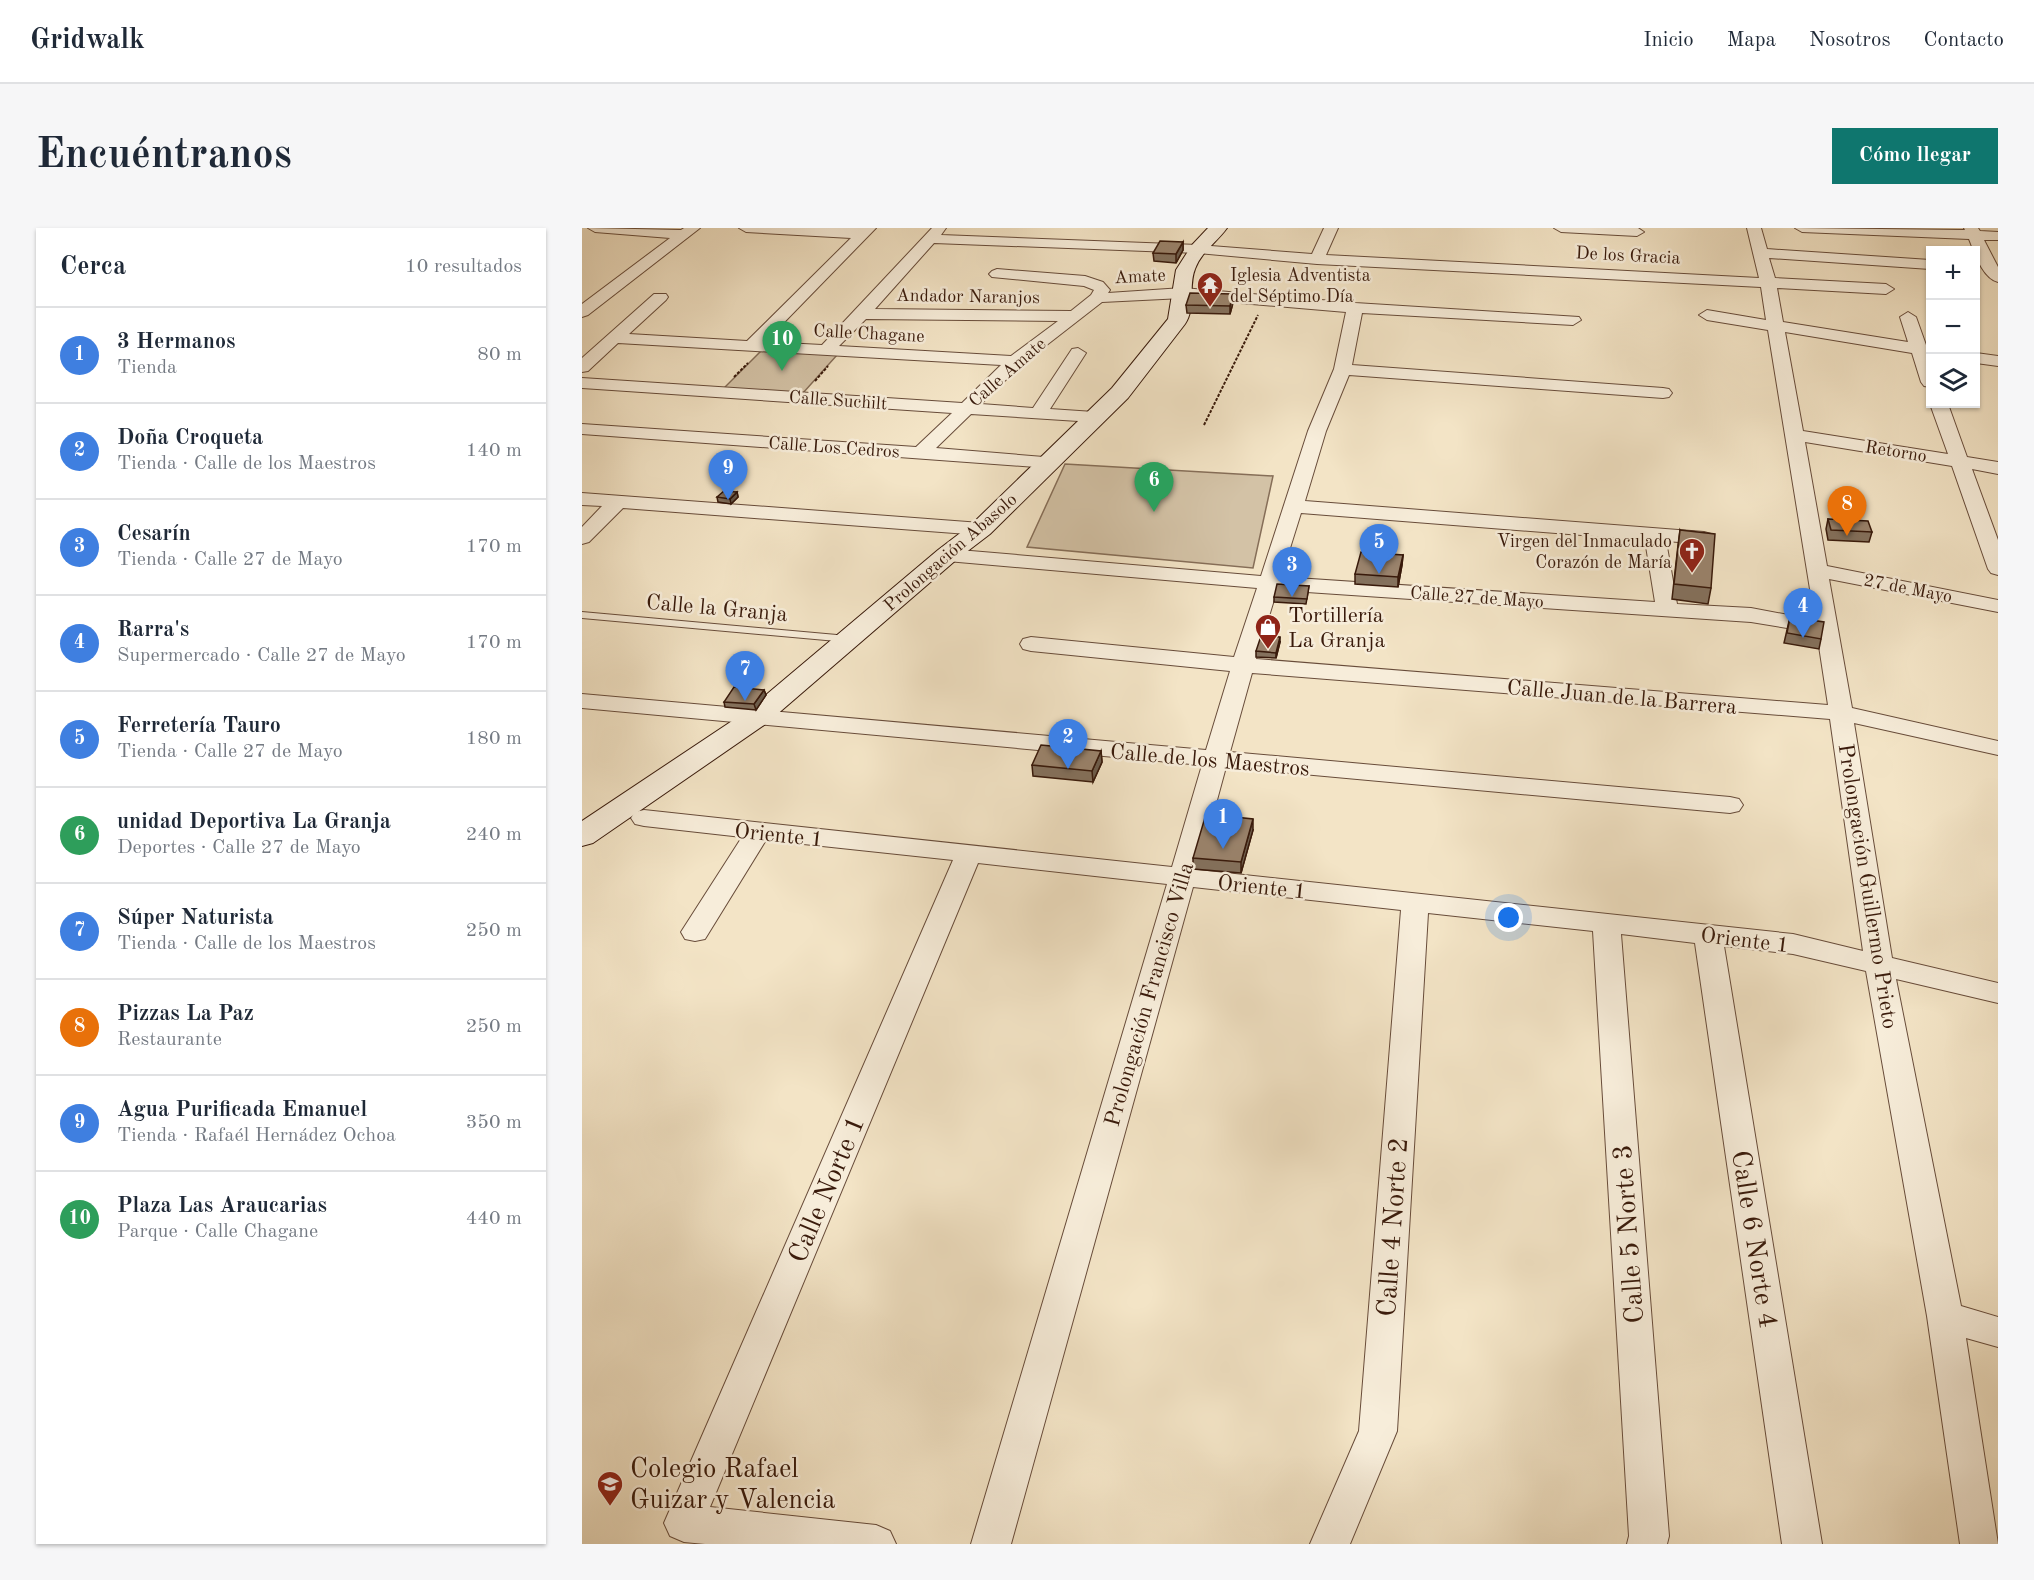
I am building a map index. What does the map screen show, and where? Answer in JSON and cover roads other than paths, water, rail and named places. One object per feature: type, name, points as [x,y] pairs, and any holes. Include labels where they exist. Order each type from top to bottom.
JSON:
[{"type":"street","points":[[595,228],[688,231]]},
{"type":"street","points":[[746,228],[866,231]]},
{"type":"street","points":[[834,350],[862,314],[939,229],[918,228]]},
{"type":"street","name":"Prolongación Abasolo","points":[[582,836],[757,717],[947,555],[981,529],[1120,393],[1178,320],[1185,270],[1198,249],[1218,228]]},
{"type":"street","points":[[1317,259],[1330,228]]},
{"type":"street","points":[[1561,228],[1638,234]]},
{"type":"street","name":"Prolongación Guillermo Prieto","points":[[1754,228],[1768,282],[1795,435],[1841,713],[1879,965],[1945,1316],[1980,1544]]},
{"type":"street","points":[[1802,228],[1972,231],[1998,236]]},
{"type":"street","points":[[582,312],[688,231]]},
{"type":"street","points":[[758,346],[866,231]]},
{"type":"street","points":[[1972,231],[1988,270]]},
{"type":"street","name":"De los Gracia","points":[[931,239],[1198,249],[1317,259],[1642,269],[1768,282],[1886,289]]},
{"type":"street","points":[[1762,253],[1926,264]]},
{"type":"street","points":[[997,274],[1085,281],[1098,285],[1102,290],[1098,298]]},
{"type":"street","name":"Amate","points":[[1098,298],[1183,293],[1355,308],[1573,320]]},
{"type":"street","points":[[582,367],[660,297]]},
{"type":"street","name":"Calle Amate","points":[[921,453],[1015,362],[1098,298]]},
{"type":"street","name":"Prolongación Francisco Villa","points":[[991,1544],[1215,760],[1317,431],[1343,369],[1355,308]]},
{"type":"street","name":"Andador Naranjos","points":[[862,314],[1074,316]]},
{"type":"street","points":[[1707,315],[1924,350]]},
{"type":"street","points":[[1908,317],[1924,350]]},
{"type":"street","name":"Calle Chagane","points":[[613,338],[1015,362]]},
{"type":"street","points":[[1038,414],[1078,353]]},
{"type":"street","points":[[1980,359],[1998,361]]},
{"type":"street","points":[[1343,369],[1663,393]]},
{"type":"street","name":"Calle Suchilt","points":[[582,383],[1094,417]]},
{"type":"street","points":[[1940,408],[1998,569]]},
{"type":"street","name":"Calle Los Cedros","points":[[582,429],[1049,462]]},
{"type":"street","name":"Retorno","points":[[1795,435],[1998,468]]},
{"type":"street","points":[[582,499],[981,529]]},
{"type":"street","points":[[582,538],[619,501]]},
{"type":"street","points":[[1293,506],[1655,536],[1704,538]]},
{"type":"street","points":[[1655,536],[1667,609]]},
{"type":"street","name":"Calle 27 de Mayo","points":[[947,555],[1269,583],[1751,615],[1827,628]]},
{"type":"street","name":"27 de Mayo","points":[[1818,570],[1998,606]]},
{"type":"street","name":"Calle Juan de la Barrera","points":[[1031,644],[1243,665],[1841,713],[1998,748]]},
{"type":"street","name":"Calle de los Maestros","points":[[582,701],[1730,805]]},
{"type":"street","name":"Oriente 1","points":[[644,819],[1181,879],[1415,901],[1793,944],[1998,993]]},
{"type":"street","points":[[695,932],[758,832]]},
{"type":"street","name":"Calle Norte 1","points":[[876,1544],[684,1523],[968,855]]},
{"type":"street","name":"Calle 4 Norte 2","points":[[1330,1544],[1378,1431],[1415,901]]},
{"type":"street","name":"Calle 5 Norte 3","points":[[1606,924],[1649,1536],[1647,1544]]},
{"type":"street","name":"Calle 6 Norte 4","points":[[1708,934],[1802,1544]]},
{"type":"street","points":[[1945,1316],[1998,1332]]},
{"type":"lane","name":"Calle la Granja","points":[[582,615],[848,639]]},
{"type":"place","name":"Iglesia Adventista del Séptimo Día","points":[[1210,308]]},
{"type":"place","name":"Plaza Las Araucarias","points":[[782,371]]},
{"type":"place","name":"Agua Purificada Emanuel","points":[[728,500]]},
{"type":"place","name":"unidad Deportiva La Granja","points":[[1154,512]]},
{"type":"place","name":"Pizzas La Paz","points":[[1847,536]]},
{"type":"place","name":"Ferretería Tauro","points":[[1379,574]]},
{"type":"place","name":"Virgen del Inmaculado Corazón de María","points":[[1692,574]]},
{"type":"place","name":"Cesarín","points":[[1292,597]]},
{"type":"place","name":"Rarra's","points":[[1803,638]]},
{"type":"place","name":"Tortillería La Granja","points":[[1268,650]]},
{"type":"place","name":"Súper Naturista","points":[[745,701]]},
{"type":"place","name":"Doña Croqueta","points":[[1068,769]]},
{"type":"place","name":"3 Hermanos","points":[[1223,849]]},
{"type":"place","name":"Colegio Rafael Guizar y Valencia","points":[[610,1507]]}]
